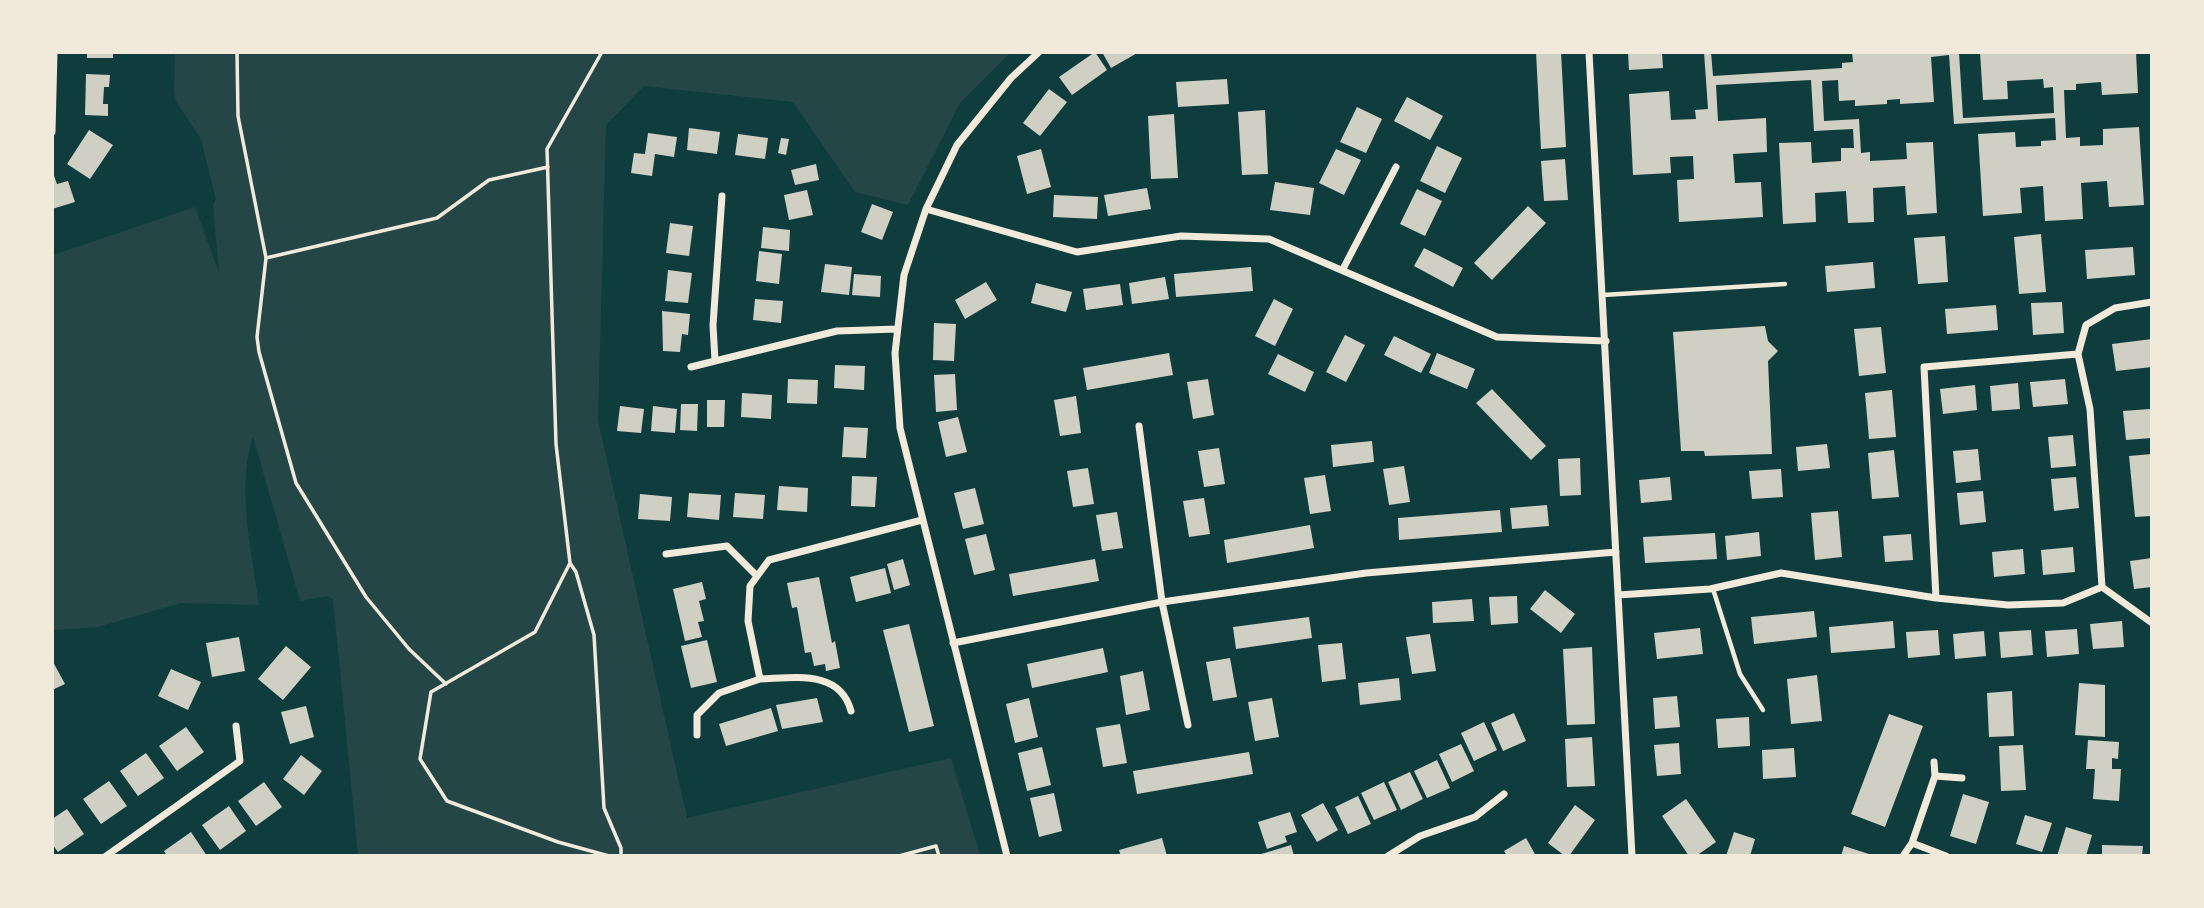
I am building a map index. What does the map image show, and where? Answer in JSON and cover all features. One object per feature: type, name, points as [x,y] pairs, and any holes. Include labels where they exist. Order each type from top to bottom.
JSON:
[{"type":"street","points":[[53,132],[54,52]]},
{"type":"street","points":[[1007,856],[900,428],[897,329],[904,275],[926,209],[957,145],[1010,78],[1039,52]]},
{"type":"street","points":[[1589,52],[1632,856]]},
{"type":"street","points":[[1343,268],[1396,167]]},
{"type":"street","points":[[716,361],[713,325],[722,196]]},
{"type":"street","points":[[926,209],[1077,252],[1181,236],[1269,239],[1343,268],[1497,338],[1606,341]]},
{"type":"street","points":[[2151,302],[2115,307],[2086,325],[2078,354],[2090,409],[2102,587],[2151,623]]},
{"type":"street","points":[[691,367],[836,331],[897,329]]},
{"type":"street","points":[[1936,598],[1924,367],[2078,354]]},
{"type":"street","points":[[1139,426],[1162,602],[1188,725]]},
{"type":"street","points":[[760,679],[748,621],[750,586],[769,560],[922,520]]},
{"type":"street","points":[[666,554],[727,546],[757,576]]},
{"type":"street","points":[[954,643],[1162,602],[1366,573],[1616,552]]},
{"type":"street","points":[[1618,595],[1713,588],[1781,573],[1936,598],[2008,605],[2063,603],[2102,587]]},
{"type":"street","points":[[697,735],[697,715],[719,693],[760,679],[804,677],[832,682],[847,697],[850,711]]},
{"type":"street","points":[[106,856],[240,761],[236,726]]},
{"type":"street","points":[[1903,856],[1912,843],[1935,776],[1934,762]]},
{"type":"street","points":[[1935,776],[1962,778]]},
{"type":"street","points":[[1388,856],[1420,836],[1475,817],[1504,794]]},
{"type":"street","points":[[1912,843],[1946,856]]},
{"type":"lane","points":[[1603,295],[1785,284]]},
{"type":"lane","points":[[1713,588],[1740,674],[1763,710]]},
{"type":"path","points":[[237,52],[238,116],[266,258],[258,344],[296,483],[366,597],[409,649],[446,684]]},
{"type":"path","points":[[603,52],[547,149],[556,444],[570,563],[576,572],[594,635],[604,808],[621,848],[621,856]]},
{"type":"path","points":[[266,258],[437,218],[489,180],[548,167]]},
{"type":"path","points":[[570,563],[535,632],[431,692],[420,759],[447,801],[558,842],[609,856]]},
{"type":"path","points":[[899,856],[936,846],[939,856]]},
{"type":"shaded area","points":[[175,53],[1010,53],[960,103],[908,205],[855,192],[793,102],[644,86],[606,125],[598,420],[687,818],[951,758],[980,855],[358,855],[333,599],[327,596],[300,601],[253,437],[248,457],[246,499],[259,605],[181,603],[98,627],[53,630],[53,255],[195,207],[219,273],[213,205],[216,199],[201,139],[177,103],[174,93]]},
{"type":"building","points":[[87,52],[113,52],[113,58],[87,58]]},
{"type":"building","points":[[1095,52],[1107,70],[1072,95],[1059,77]]},
{"type":"building","points":[[1102,52],[1139,52],[1111,68]]},
{"type":"building","points":[[1536,52],[1561,52],[1566,147],[1541,149]]},
{"type":"building","points":[[1628,52],[1662,52],[1663,68],[1629,70]]},
{"type":"building","points":[[1704,52],[1711,52],[1713,76],[1842,68],[1842,63],[1853,62],[1852,52],[1959,52],[1963,118],[2054,113],[2053,87],[2044,88],[2043,79],[2007,81],[2008,99],[1983,100],[1980,52],[2136,52],[2138,93],[2102,95],[2101,82],[2076,84],[2076,90],[2064,90],[2066,138],[2080,137],[2080,146],[2103,145],[2103,129],[2139,127],[2144,205],[2109,207],[2107,181],[2081,183],[2083,219],[2045,221],[2043,186],[2020,188],[2022,213],[1983,216],[1978,134],[2015,132],[2016,147],[2041,146],[2041,141],[2056,140],[2055,118],[1954,124],[1949,55],[1931,57],[1934,102],[1900,104],[1900,99],[1887,100],[1887,104],[1855,106],[1855,100],[1839,101],[1838,80],[1822,81],[1824,121],[1859,119],[1861,153],[1870,152],[1870,161],[1907,159],[1906,143],[1933,142],[1937,213],[1907,215],[1905,186],[1873,188],[1874,222],[1848,223],[1846,191],[1815,193],[1816,222],[1783,224],[1779,143],[1811,142],[1812,163],[1841,161],[1841,148],[1854,148],[1853,129],[1814,131],[1811,80],[1716,85],[1718,121],[1766,118],[1767,152],[1733,154],[1735,183],[1761,182],[1763,217],[1679,222],[1677,180],[1694,179],[1693,156],[1670,157],[1671,173],[1633,175],[1629,94],[1669,91],[1671,120],[1696,119],[1695,110],[1708,109]]},
{"type":"building","points":[[86,74],[110,75],[109,87],[104,87],[103,104],[108,104],[108,116],[85,115]]},
{"type":"building","points":[[1227,79],[1229,104],[1178,107],[1176,82]]},
{"type":"building","points":[[1049,89],[1067,102],[1040,136],[1023,123]]},
{"type":"building","points":[[1407,97],[1443,116],[1430,140],[1394,121]]},
{"type":"building","points":[[1357,107],[1382,119],[1366,153],[1340,142]]},
{"type":"building","points":[[1265,110],[1268,174],[1242,175],[1238,112]]},
{"type":"building","points":[[1174,114],[1178,178],[1151,179],[1148,116]]},
{"type":"building","points":[[689,128],[720,132],[717,154],[687,150]]},
{"type":"building","points":[[89,130],[113,145],[90,179],[67,164]]},
{"type":"building","points":[[648,133],[677,137],[674,157],[655,154],[652,176],[631,173],[634,153],[645,154]]},
{"type":"building","points":[[738,134],[768,138],[765,159],[735,155]]},
{"type":"building","points":[[781,138],[789,139],[786,155],[778,153]]},
{"type":"building","points":[[1437,146],[1462,158],[1445,193],[1420,181]]},
{"type":"building","points":[[1041,149],[1051,187],[1027,194],[1017,156]]},
{"type":"building","points":[[1336,149],[1361,160],[1344,195],[1319,183]]},
{"type":"building","points":[[1565,159],[1568,200],[1544,201],[1541,161]]},
{"type":"building","points":[[816,164],[819,180],[795,185],[791,170]]},
{"type":"building","points":[[52,170],[57,184],[68,181],[75,202],[52,209]]},
{"type":"building","points":[[1275,182],[1314,188],[1310,215],[1270,210]]},
{"type":"building","points":[[1147,188],[1151,209],[1108,216],[1104,195]]},
{"type":"building","points":[[1417,189],[1442,201],[1425,236],[1400,224]]},
{"type":"building","points":[[807,190],[813,215],[789,220],[784,195]]},
{"type":"building","points":[[1054,195],[1098,197],[1097,219],[1053,217]]},
{"type":"building","points":[[872,204],[893,212],[882,240],[861,232]]},
{"type":"building","points":[[1528,206],[1546,223],[1492,280],[1474,263]]},
{"type":"building","points":[[670,223],[693,226],[689,256],[666,253]]},
{"type":"building","points":[[763,227],[790,230],[789,251],[761,248]]},
{"type":"building","points":[[2041,234],[2046,292],[2019,294],[2014,237]]},
{"type":"building","points":[[1945,236],[1948,282],[1918,284],[1914,238]]},
{"type":"building","points":[[2133,247],[2135,275],[2087,279],[2085,250]]},
{"type":"building","points":[[1424,248],[1463,268],[1453,287],[1414,266]]},
{"type":"building","points":[[759,251],[782,254],[779,284],[756,281]]},
{"type":"building","points":[[1873,262],[1875,288],[1827,292],[1825,266]]},
{"type":"building","points":[[825,264],[852,267],[849,295],[821,292]]},
{"type":"building","points":[[1251,267],[1253,291],[1176,297],[1174,274]]},
{"type":"building","points":[[668,270],[692,273],[688,303],[665,301]]},
{"type":"building","points":[[854,274],[881,276],[880,297],[852,295]]},
{"type":"building","points":[[1165,277],[1169,299],[1132,304],[1129,283]]},
{"type":"building","points":[[986,282],[997,300],[965,319],[955,300]]},
{"type":"building","points":[[1036,283],[1072,292],[1066,312],[1031,303]]},
{"type":"building","points":[[1120,284],[1123,305],[1086,310],[1083,289]]},
{"type":"building","points":[[755,299],[783,301],[781,323],[753,320]]},
{"type":"building","points":[[1274,299],[1293,309],[1275,346],[1255,336]]},
{"type":"building","points":[[2062,302],[2064,333],[2033,335],[2031,303]]},
{"type":"building","points":[[1996,305],[1998,330],[1947,334],[1945,309]]},
{"type":"building","points":[[662,311],[690,314],[688,335],[682,334],[680,352],[663,351]]},
{"type":"building","points":[[934,323],[956,324],[954,361],[933,360]]},
{"type":"building","points":[[1765,326],[1768,341],[1778,351],[1768,361],[1772,454],[1705,456],[1704,451],[1681,451],[1673,332]]},
{"type":"building","points":[[1881,327],[1886,373],[1859,376],[1854,329]]},
{"type":"building","points":[[1345,335],[1365,345],[1346,382],[1326,372]]},
{"type":"building","points":[[1394,336],[1431,354],[1421,373],[1384,355]]},
{"type":"building","points":[[2152,339],[2152,367],[2116,371],[2112,344]]},
{"type":"building","points":[[1169,353],[1173,375],[1087,390],[1083,368]]},
{"type":"building","points":[[1437,353],[1475,369],[1467,389],[1429,373]]},
{"type":"building","points":[[1278,354],[1314,372],[1305,392],[1268,374]]},
{"type":"building","points":[[835,365],[865,366],[864,390],[834,388]]},
{"type":"building","points":[[955,374],[957,410],[936,412],[934,375]]},
{"type":"building","points":[[788,379],[818,380],[817,404],[787,403]]},
{"type":"building","points":[[1208,379],[1214,415],[1193,419],[1187,382]]},
{"type":"building","points":[[2065,379],[2068,404],[2033,407],[2030,382]]},
{"type":"building","points":[[2018,383],[2020,409],[1992,411],[1990,386]]},
{"type":"building","points":[[1975,385],[1977,410],[1943,414],[1940,389]]},
{"type":"building","points":[[1492,389],[1546,446],[1531,460],[1476,403]]},
{"type":"building","points":[[1892,390],[1896,437],[1869,439],[1865,393]]},
{"type":"building","points":[[742,393],[772,395],[771,419],[741,417]]},
{"type":"building","points":[[1076,396],[1081,433],[1060,436],[1054,400]]},
{"type":"building","points":[[707,400],[725,400],[724,427],[707,427]]},
{"type":"building","points":[[681,404],[698,404],[697,431],[680,430]]},
{"type":"building","points":[[620,406],[644,409],[641,433],[617,431]]},
{"type":"building","points":[[653,406],[677,409],[675,433],[651,431]]},
{"type":"building","points":[[2150,409],[2152,438],[2126,440],[2123,411]]},
{"type":"building","points":[[958,417],[967,452],[946,457],[938,422]]},
{"type":"building","points":[[844,427],[868,428],[866,458],[842,457]]},
{"type":"building","points":[[2073,435],[2076,466],[2051,468],[2048,437]]},
{"type":"building","points":[[1372,441],[1374,462],[1333,467],[1331,445]]},
{"type":"building","points":[[1827,444],[1830,468],[1798,471],[1796,447]]},
{"type":"building","points":[[1219,448],[1225,484],[1204,487],[1198,451]]},
{"type":"building","points":[[1978,449],[1981,480],[1956,483],[1953,451]]},
{"type":"building","points":[[1894,450],[1899,497],[1872,499],[1868,453]]},
{"type":"building","points":[[2152,454],[2152,516],[2135,517],[2129,456]]},
{"type":"building","points":[[1580,458],[1581,495],[1560,496],[1558,459]]},
{"type":"building","points":[[1404,466],[1410,502],[1389,505],[1383,469]]},
{"type":"building","points":[[1088,468],[1094,504],[1073,507],[1067,471]]},
{"type":"building","points":[[1781,469],[1783,497],[1752,499],[1749,471]]},
{"type":"building","points":[[1325,475],[1331,511],[1310,514],[1304,478]]},
{"type":"building","points":[[852,476],[877,477],[875,507],[851,506]]},
{"type":"building","points":[[1670,477],[1672,500],[1641,503],[1639,480]]},
{"type":"building","points":[[2076,477],[2079,508],[2054,511],[2051,479]]},
{"type":"building","points":[[779,486],[808,488],[807,512],[777,510]]},
{"type":"building","points":[[975,488],[984,524],[963,529],[954,493]]},
{"type":"building","points":[[1983,491],[1986,522],[1960,525],[1957,493]]},
{"type":"building","points":[[689,493],[721,495],[719,520],[687,517]]},
{"type":"building","points":[[735,493],[765,495],[763,519],[733,517]]},
{"type":"building","points":[[640,494],[672,497],[670,521],[638,519]]},
{"type":"building","points":[[1204,498],[1210,534],[1189,537],[1183,501]]},
{"type":"building","points":[[1547,505],[1549,526],[1512,529],[1510,508]]},
{"type":"building","points":[[1500,510],[1502,532],[1399,540],[1398,518]]},
{"type":"building","points":[[1838,511],[1842,557],[1815,560],[1811,513]]},
{"type":"building","points":[[1117,512],[1123,548],[1102,551],[1096,515]]},
{"type":"building","points":[[1310,525],[1314,548],[1227,563],[1224,540]]},
{"type":"building","points":[[1759,532],[1761,556],[1727,560],[1725,536]]},
{"type":"building","points":[[1715,533],[1717,559],[1645,563],[1643,537]]},
{"type":"building","points":[[986,534],[995,570],[974,575],[965,539]]},
{"type":"building","points":[[1911,534],[1913,560],[1885,562],[1883,536]]},
{"type":"building","points":[[2073,547],[2075,572],[2043,575],[2041,550]]},
{"type":"building","points":[[2023,549],[2025,574],[1994,577],[1992,552]]},
{"type":"building","points":[[2152,558],[2152,587],[2134,589],[2130,561]]},
{"type":"building","points":[[903,559],[910,585],[894,590],[887,564]]},
{"type":"building","points":[[1095,559],[1099,581],[1013,596],[1009,574]]},
{"type":"building","points":[[885,568],[891,593],[856,602],[850,577]]},
{"type":"building","points":[[819,577],[832,643],[835,641],[840,668],[826,671],[825,664],[814,666],[811,652],[805,653],[797,607],[792,608],[787,583]]},
{"type":"building","points":[[702,582],[706,599],[699,601],[704,621],[698,622],[702,637],[685,641],[673,589]]},
{"type":"building","points":[[1545,590],[1575,614],[1561,633],[1530,609]]},
{"type":"building","points":[[1517,596],[1518,623],[1491,625],[1489,597]]},
{"type":"building","points":[[1472,599],[1474,621],[1433,623],[1432,602]]},
{"type":"building","points":[[1814,611],[1817,637],[1754,644],[1751,617]]},
{"type":"building","points":[[1309,617],[1312,638],[1236,649],[1233,627]]},
{"type":"building","points":[[1893,621],[1895,648],[1831,653],[1829,627]]},
{"type":"building","points":[[2122,621],[2124,647],[2093,649],[2090,624]]},
{"type":"building","points":[[909,624],[934,726],[909,732],[883,630]]},
{"type":"building","points":[[1700,628],[1703,654],[1657,659],[1654,633]]},
{"type":"building","points":[[2077,629],[2079,654],[2047,657],[2045,631]]},
{"type":"building","points":[[1938,630],[1940,655],[1908,658],[1906,632]]},
{"type":"building","points":[[2031,630],[2033,655],[2001,658],[1999,632]]},
{"type":"building","points":[[1984,631],[1986,656],[1955,659],[1953,634]]},
{"type":"building","points":[[1430,634],[1436,671],[1412,674],[1406,637]]},
{"type":"building","points":[[239,637],[245,671],[212,677],[206,643]]},
{"type":"building","points":[[707,640],[717,682],[691,688],[681,646]]},
{"type":"building","points":[[1342,643],[1346,679],[1322,682],[1318,645]]},
{"type":"building","points":[[286,646],[311,667],[283,700],[258,679]]},
{"type":"building","points":[[1592,647],[1595,724],[1567,725],[1563,649]]},
{"type":"building","points":[[1103,648],[1108,672],[1032,688],[1027,664]]},
{"type":"building","points":[[1230,658],[1237,697],[1213,701],[1206,662]]},
{"type":"building","points":[[52,660],[65,684],[52,690]]},
{"type":"building","points":[[171,669],[201,682],[188,710],[158,696]]},
{"type":"building","points":[[1143,671],[1150,710],[1126,715],[1120,676]]},
{"type":"building","points":[[1817,675],[1822,721],[1791,724],[1787,679]]},
{"type":"building","points":[[1399,678],[1401,700],[1360,705],[1358,683]]},
{"type":"building","points":[[2079,683],[2105,685],[2105,737],[2075,735]]},
{"type":"building","points":[[2012,691],[2014,736],[1989,737],[1987,693]]},
{"type":"building","points":[[1677,696],[1680,727],[1655,729],[1653,698]]},
{"type":"building","points":[[817,698],[823,722],[782,729],[776,705]]},
{"type":"building","points":[[1029,698],[1038,737],[1015,743],[1006,704]]},
{"type":"building","points":[[1272,698],[1279,737],[1255,741],[1248,702]]},
{"type":"building","points":[[306,706],[314,737],[290,744],[281,712]]},
{"type":"building","points":[[771,708],[778,731],[726,746],[719,724]]},
{"type":"building","points":[[1514,713],[1526,741],[1503,751],[1491,723]]},
{"type":"building","points":[[1889,714],[1923,726],[1885,827],[1851,814]]},
{"type":"building","points":[[1749,717],[1750,746],[1718,748],[1716,719]]},
{"type":"building","points":[[1484,722],[1497,750],[1474,761],[1461,733]]},
{"type":"building","points":[[1120,724],[1127,763],[1103,767],[1096,728]]},
{"type":"building","points":[[186,727],[204,752],[177,771],[159,746]]},
{"type":"building","points":[[1592,737],[1595,786],[1567,787],[1565,739]]},
{"type":"building","points":[[2088,740],[2119,742],[2118,759],[2112,758],[2112,769],[2121,769],[2119,801],[2093,799],[2095,769],[2086,769]]},
{"type":"building","points":[[1679,743],[1681,774],[1657,776],[1654,745]]},
{"type":"building","points":[[1461,744],[1474,771],[1452,782],[1439,754]]},
{"type":"building","points":[[2023,745],[2026,790],[2001,791],[1999,746]]},
{"type":"building","points":[[1042,747],[1051,785],[1027,791],[1018,753]]},
{"type":"building","points":[[1794,748],[1796,777],[1763,779],[1762,750]]},
{"type":"building","points":[[1249,752],[1253,774],[1137,794],[1133,771]]},
{"type":"building","points":[[146,753],[164,778],[138,796],[120,771]]},
{"type":"building","points":[[301,755],[322,771],[304,795],[283,779]]},
{"type":"building","points":[[1437,760],[1450,788],[1427,798],[1414,771]]},
{"type":"building","points":[[1410,772],[1423,799],[1401,810],[1388,782]]},
{"type":"building","points":[[109,781],[127,806],[101,824],[83,799]]},
{"type":"building","points":[[264,782],[282,807],[256,826],[238,801]]},
{"type":"building","points":[[1384,782],[1397,810],[1374,820],[1361,793]]},
{"type":"building","points":[[1054,793],[1062,831],[1039,837],[1030,798]]},
{"type":"building","points":[[1963,794],[1989,802],[1976,844],[1950,836]]},
{"type":"building","points":[[1358,796],[1371,824],[1348,834],[1335,807]]},
{"type":"building","points":[[1686,799],[1716,842],[1696,856],[1689,856],[1662,816]]},
{"type":"building","points":[[1323,803],[1338,830],[1317,842],[1301,815]]},
{"type":"building","points":[[1575,805],[1595,820],[1569,856],[1565,856],[1548,843]]},
{"type":"building","points":[[229,806],[246,831],[220,850],[202,825]]},
{"type":"building","points":[[67,809],[84,834],[58,852],[52,844],[52,819]]},
{"type":"building","points":[[1290,812],[1297,832],[1285,836],[1287,842],[1267,849],[1258,822]]},
{"type":"building","points":[[2025,815],[2052,823],[2042,852],[2016,844]]},
{"type":"building","points":[[2066,827],[2092,835],[2086,856],[2057,856]]},
{"type":"building","points":[[191,832],[207,856],[167,856],[164,851]]},
{"type":"building","points":[[1734,832],[1755,839],[1750,856],[1726,856]]},
{"type":"building","points":[[1162,838],[1167,856],[1121,856],[1119,850]]},
{"type":"building","points":[[1526,838],[1536,856],[1507,856],[1504,851]]},
{"type":"building","points":[[1291,845],[1294,856],[1258,856],[1258,855]]},
{"type":"building","points":[[2102,845],[2143,846],[2142,856],[2102,856]]},
{"type":"building","points":[[1844,846],[1872,855],[1872,856],[1841,856]]}]
